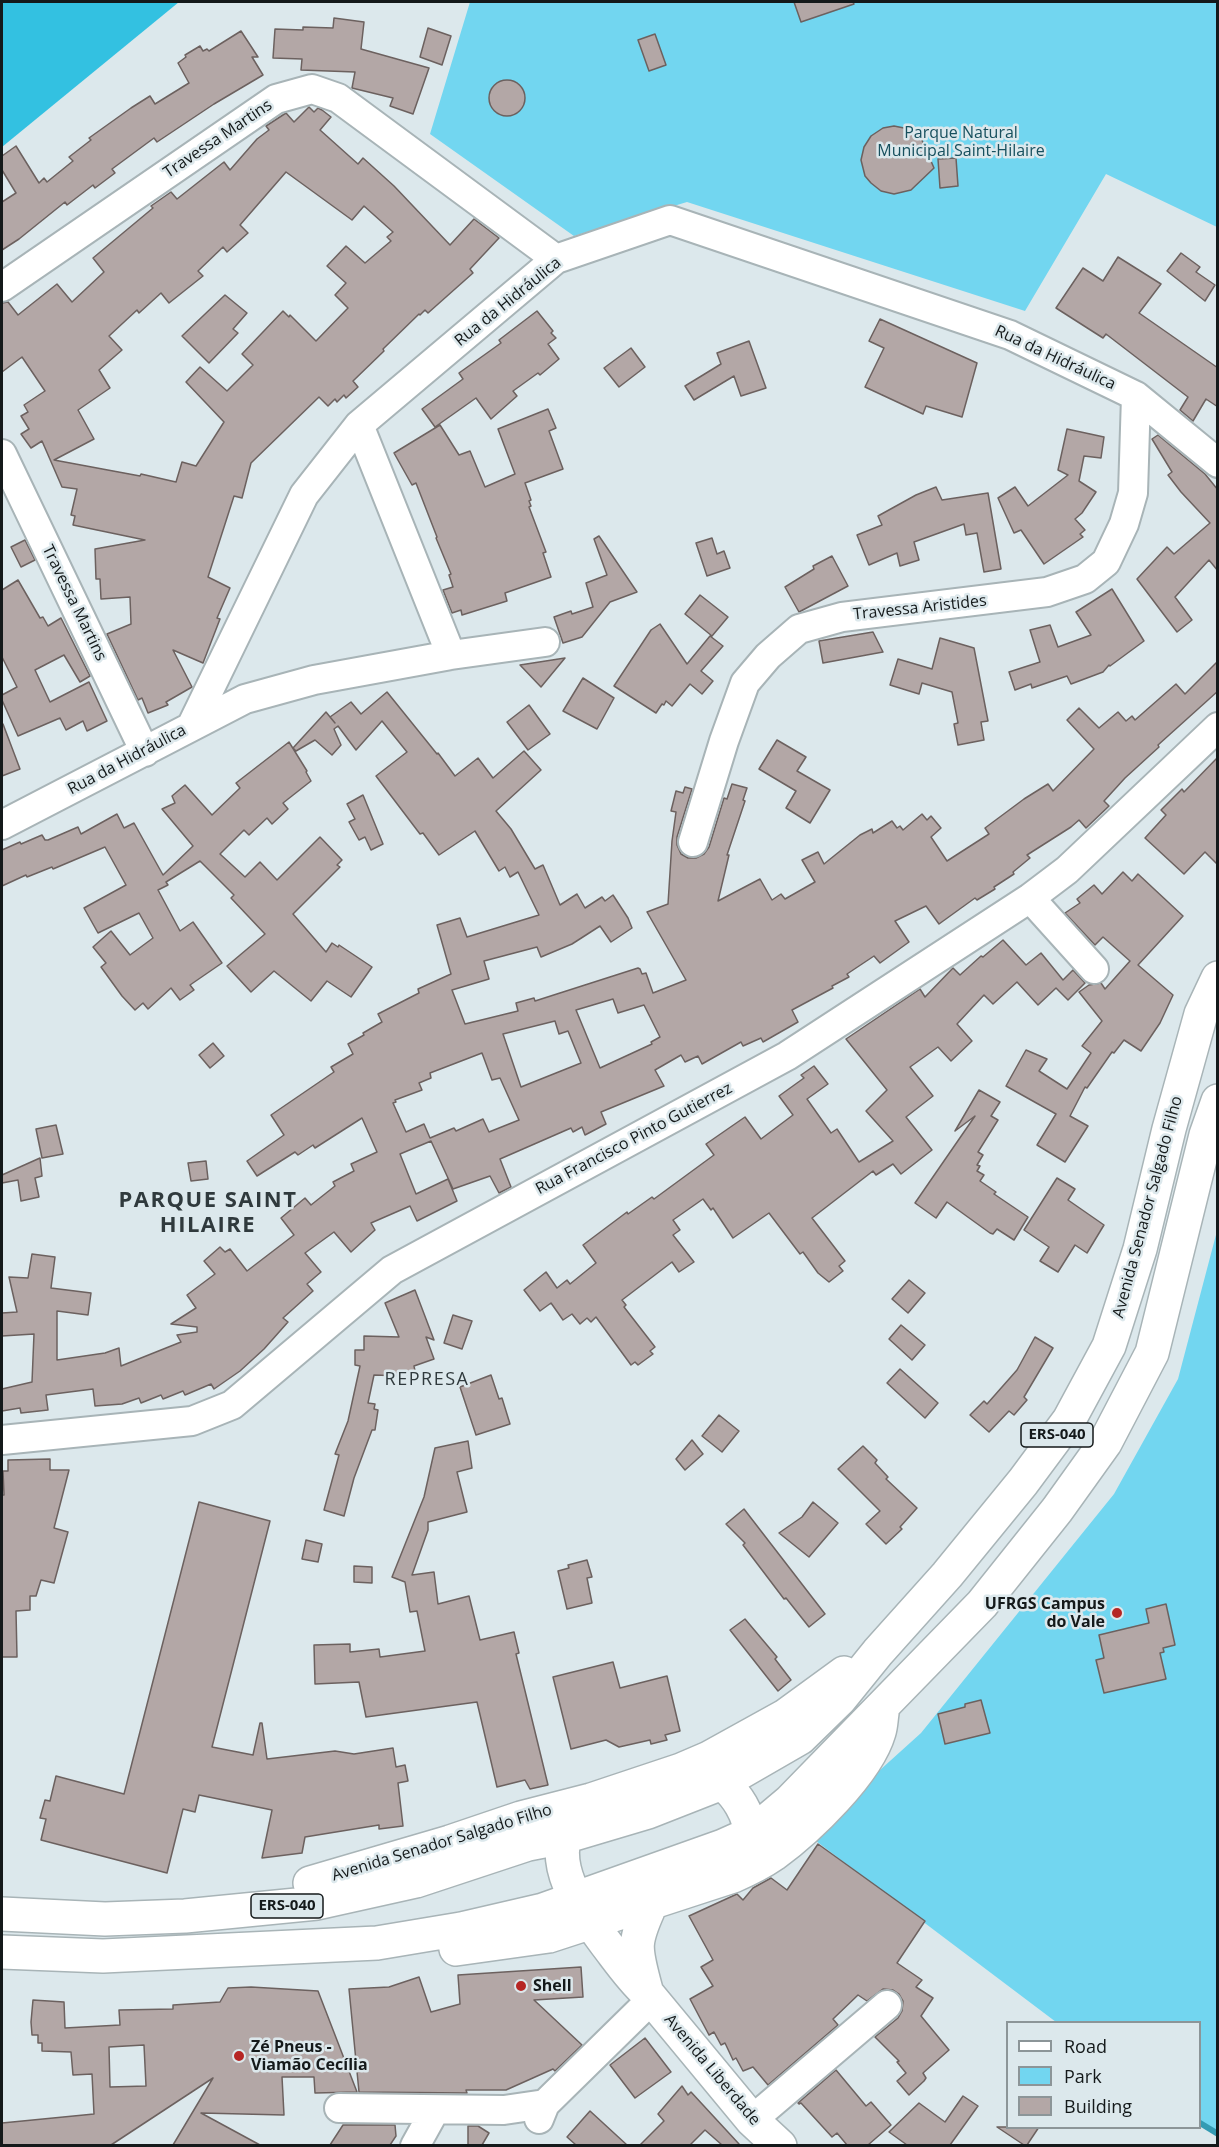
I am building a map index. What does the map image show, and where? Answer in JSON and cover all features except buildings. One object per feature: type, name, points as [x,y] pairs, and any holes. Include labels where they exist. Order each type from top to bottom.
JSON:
[{"type":"main road","name":"Avenida Senador Salgado Filho","points":[[2,1914],[105,1919],[185,1917],[317,1903],[416,1881],[528,1844],[564,1837],[648,1812],[722,1783],[800,1738],[840,1699],[878,1652],[947,1575],[1023,1482],[1069,1420],[1109,1346],[1140,1249],[1169,1128],[1202,1014],[1218,978]]},
{"type":"main road","name":"ERS-040","points":[[583,1910],[752,1833],[790,1801],[982,1604],[1057,1510],[1105,1443],[1152,1353],[1206,1135],[1218,1101]]},
{"type":"main road","name":"Avenida Senador Salgado Filho","points":[[226,1912],[291,1889],[440,1845],[521,1818],[591,1800],[681,1770],[767,1727],[829,1682],[878,1652]]},
{"type":"main road","points":[[2,1952],[103,1956],[377,1943],[446,1950],[540,1937],[583,1910],[651,1904],[733,1876],[774,1854],[842,1791],[869,1754],[879,1732],[882,1708]]},
{"type":"main road","points":[[681,1770],[711,1776],[722,1783],[743,1808],[752,1833],[748,1853],[733,1876]]},
{"type":"main road","name":"Avenida Senador Salgado Filho","points":[[583,1910],[566,1874],[563,1860],[564,1837],[570,1824],[591,1800]]},
{"type":"main road","name":"Avenida Liberdade","points":[[649,1996],[636,1954],[636,1938],[651,1904]]},
{"type":"main road","name":"Avenida Liberdade","points":[[583,1910],[633,1979],[752,2120],[780,2145]]},
{"type":"street","name":"Travessa Martins","points":[[2,287],[276,99],[312,89],[338,98],[556,259]]},
{"type":"street","name":"Rua da Hidráulica","points":[[2,825],[191,727],[304,495],[359,425],[556,259],[670,220],[1010,335],[1136,396],[1218,463]]},
{"type":"street","name":"Travessa Aristides","points":[[693,842],[724,741],[745,683],[768,656],[800,629],[842,617],[1047,592],[1085,579],[1106,562],[1124,524],[1133,492],[1136,396]]},
{"type":"street","points":[[359,425],[450,655]]},
{"type":"street","name":"Travessa Martins","points":[[2,454],[145,752]]},
{"type":"street","points":[[191,727],[244,699],[314,680],[450,655],[544,642]]},
{"type":"street","name":"Rua Francisco Pinto Gutierrez","points":[[2,1440],[192,1420],[232,1405],[392,1270],[787,1056],[1030,898],[1067,870],[1218,727]]},
{"type":"street","points":[[1030,898],[1094,969]]},
{"type":"street","points":[[226,1912],[228,1950]]},
{"type":"street","points":[[339,2108],[542,2111],[649,1996]]},
{"type":"street","points":[[752,2120],[887,2005]]},
{"type":"street","points":[[415,2145],[435,2110]]},
{"type":"green space","name":"Parque Natural Municipal Saint-Hilaire","points":[[470,2],[1217,2],[1217,227],[1106,174],[1025,311],[687,202],[574,236],[430,134]]},
{"type":"green space","name":"UFRGS Campus do Vale","points":[[1217,1231],[1217,2134],[1201,2124],[1201,2021],[1055,2021],[808,1835],[921,1733],[1114,1494],[1178,1379]]},
{"type":"shaded area","points":[[2,2],[179,2],[2,147]]},
{"type":"waterway","points":[[1201,2124],[1218,2134]]},
{"type":"place","name":"UFRGS Campus do Vale","points":[[1117,1613]]},
{"type":"place","name":"Shell","points":[[521,1986]]},
{"type":"place","name":"Zé Pneus - Viamão Cecília","points":[[239,2056]]},
{"type":"district","name":"PARQUE SAINT HILAIRE","points":[[208,1214]]},
{"type":"district","name":"REPRESA","points":[[427,1380]]}]
